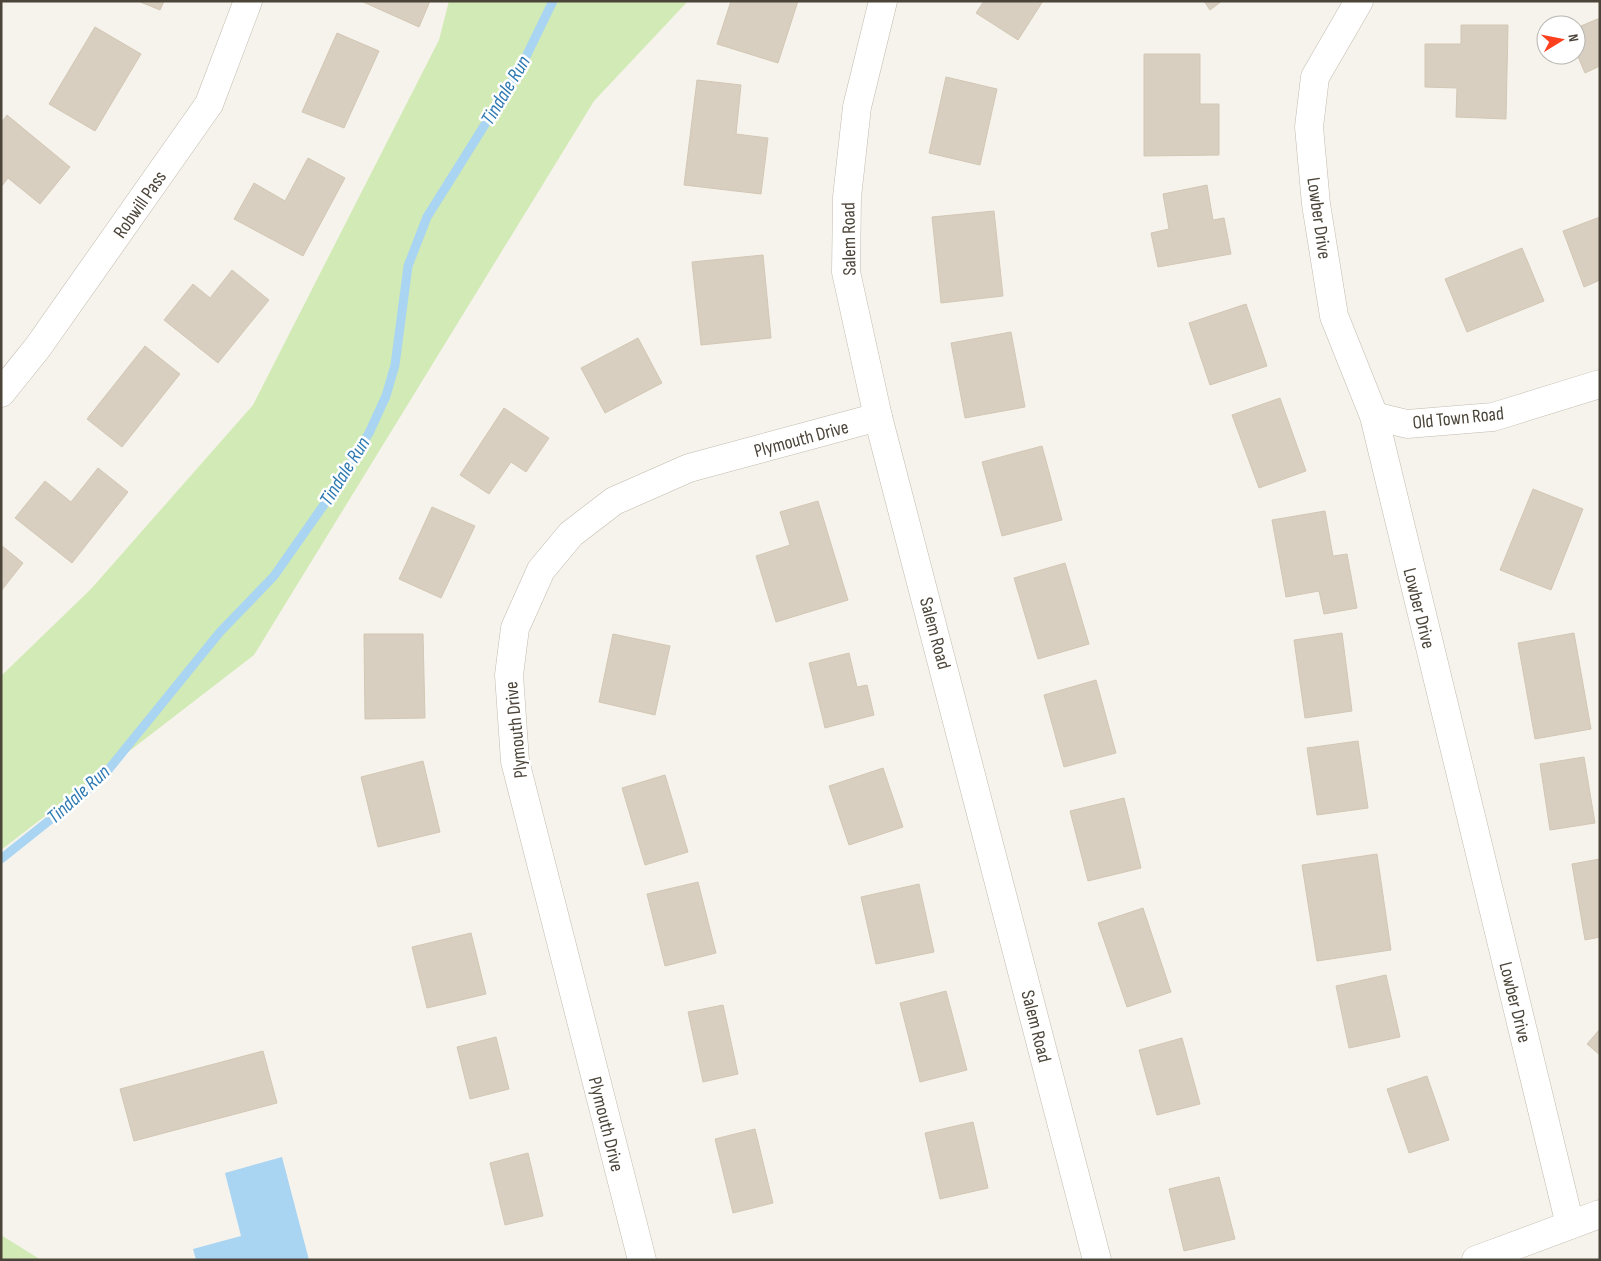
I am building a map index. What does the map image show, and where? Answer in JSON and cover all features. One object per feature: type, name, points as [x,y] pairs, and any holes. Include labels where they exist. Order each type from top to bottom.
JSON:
[{"type":"street","name":"Robwill Pass","points":[[1,393],[38,347],[209,104],[248,1]]},
{"type":"street","name":"Salem Road","points":[[883,1],[857,107],[847,197],[846,272],[878,417],[1096,1260]]},
{"type":"street","name":"Lowber Drive","points":[[1359,1],[1314,77],[1309,127],[1316,204],[1334,316],[1374,416],[1570,1225]]},
{"type":"street","name":"Old Town Road","points":[[1374,416],[1407,424],[1493,417],[1600,384]]},
{"type":"street","name":"Plymouth Drive","points":[[642,1260],[515,761],[508,675],[515,628],[541,570],[570,534],[614,501],[689,468],[878,417]]},
{"type":"street","points":[[1476,1260],[1600,1214]]},
{"type":"green space","points":[[449,1],[688,1],[594,101],[254,655],[1,850],[1,676],[91,589],[253,405],[439,40]]},
{"type":"green space","points":[[1,1235],[41,1260],[1,1260]]},
{"type":"water","points":[[282,1157],[309,1260],[196,1260],[193,1249],[241,1236],[225,1173]]},
{"type":"building","points":[[138,1],[164,1],[160,10]]},
{"type":"building","points":[[361,1],[430,1],[419,27]]},
{"type":"building","points":[[731,1],[798,1],[778,63],[717,44]]},
{"type":"building","points":[[984,1],[1043,1],[1018,40],[976,13]]},
{"type":"building","points":[[1204,1],[1222,1],[1210,10]]},
{"type":"building","points":[[1600,18],[1600,66],[1585,73],[1582,65],[1586,65],[1586,24]]},
{"type":"building","points":[[1461,25],[1508,25],[1506,119],[1456,117],[1457,88],[1425,87],[1425,44],[1461,44]]},
{"type":"building","points":[[95,27],[141,54],[95,131],[49,104]]},
{"type":"building","points":[[337,33],[379,51],[344,128],[302,112]]},
{"type":"building","points":[[1144,54],[1200,54],[1200,104],[1219,104],[1219,155],[1144,156]]},
{"type":"building","points":[[946,77],[997,89],[980,165],[929,153]]},
{"type":"building","points":[[697,80],[741,85],[736,134],[768,138],[761,194],[684,185]]},
{"type":"building","points":[[7,115],[70,167],[40,204],[8,178],[1,187],[1,123]]},
{"type":"building","points":[[308,158],[345,178],[303,256],[234,219],[254,183],[285,201]]},
{"type":"building","points":[[1207,185],[1213,220],[1224,218],[1231,254],[1158,267],[1151,233],[1169,229],[1163,194]]},
{"type":"building","points":[[994,211],[1003,296],[941,303],[932,217]]},
{"type":"building","points":[[1600,217],[1600,280],[1584,287],[1563,231]]},
{"type":"building","points":[[1522,248],[1544,301],[1467,332],[1445,279]]},
{"type":"building","points":[[763,255],[771,338],[701,345],[692,262]]},
{"type":"building","points":[[232,270],[269,300],[218,363],[164,320],[193,284],[210,298]]},
{"type":"building","points":[[1246,304],[1267,366],[1210,385],[1189,323]]},
{"type":"building","points":[[1011,332],[1025,407],[965,418],[951,343]]},
{"type":"building","points":[[638,338],[662,383],[605,413],[581,368]]},
{"type":"building","points":[[145,346],[180,374],[122,447],[87,419]]},
{"type":"building","points":[[1280,398],[1306,471],[1259,488],[1232,415]]},
{"type":"building","points":[[504,408],[549,438],[526,472],[511,462],[489,494],[460,475]]},
{"type":"building","points":[[1042,446],[1062,520],[1002,536],[982,462]]},
{"type":"building","points":[[98,468],[128,492],[72,563],[15,518],[45,481],[71,502]]},
{"type":"building","points":[[1533,489],[1583,509],[1551,590],[1500,570]]},
{"type":"building","points":[[818,501],[848,600],[776,622],[756,556],[790,545],[780,512]]},
{"type":"building","points":[[432,507],[475,526],[441,598],[399,579]]},
{"type":"building","points":[[1325,511],[1333,556],[1347,554],[1357,608],[1324,614],[1319,591],[1286,597],[1272,520]]},
{"type":"building","points":[[1,545],[23,563],[1,591]]},
{"type":"building","points":[[1065,563],[1089,644],[1038,659],[1014,578]]},
{"type":"building","points":[[1342,633],[1352,711],[1305,718],[1294,640]]},
{"type":"building","points":[[1574,633],[1591,729],[1535,739],[1518,643]]},
{"type":"building","points":[[364,634],[423,634],[425,718],[365,719]]},
{"type":"building","points":[[613,634],[670,646],[655,715],[599,702]]},
{"type":"building","points":[[849,653],[857,687],[867,685],[874,715],[825,728],[809,663]]},
{"type":"building","points":[[1096,680],[1116,753],[1064,767],[1044,695]]},
{"type":"building","points":[[1358,741],[1368,808],[1317,815],[1307,748]]},
{"type":"building","points":[[1584,757],[1595,823],[1550,830],[1540,764]]},
{"type":"building","points":[[423,761],[440,832],[378,847],[361,777]]},
{"type":"building","points":[[883,768],[903,827],[849,845],[829,786]]},
{"type":"building","points":[[665,775],[688,852],[645,865],[622,788]]},
{"type":"building","points":[[1124,798],[1141,868],[1088,881],[1070,811]]},
{"type":"building","points":[[1377,854],[1391,950],[1317,961],[1302,865]]},
{"type":"building","points":[[1600,859],[1600,937],[1585,940],[1572,864]]},
{"type":"building","points":[[698,882],[716,953],[665,966],[647,894]]},
{"type":"building","points":[[919,884],[934,952],[876,964],[861,897]]},
{"type":"building","points":[[1143,908],[1171,992],[1127,1007],[1098,923]]},
{"type":"building","points":[[471,933],[486,994],[427,1008],[412,947]]},
{"type":"building","points":[[1386,975],[1400,1037],[1349,1048],[1336,986]]},
{"type":"building","points":[[946,991],[967,1070],[920,1082],[900,1003]]},
{"type":"building","points":[[723,1005],[738,1074],[703,1082],[688,1012]]},
{"type":"building","points":[[1600,1029],[1600,1055],[1587,1044]]},
{"type":"building","points":[[496,1037],[509,1089],[470,1099],[457,1047]]},
{"type":"building","points":[[1182,1038],[1200,1104],[1157,1115],[1139,1050]]},
{"type":"building","points":[[263,1051],[277,1103],[134,1141],[120,1089]]},
{"type":"building","points":[[1427,1076],[1449,1140],[1409,1153],[1387,1089]]},
{"type":"building","points":[[973,1122],[988,1188],[940,1199],[925,1133]]},
{"type":"building","points":[[755,1129],[773,1203],[733,1213],[715,1139]]},
{"type":"building","points":[[528,1153],[543,1216],[505,1225],[490,1163]]},
{"type":"building","points":[[1219,1177],[1235,1239],[1184,1251],[1169,1189]]},
{"type":"waterway","name":"Tindale Run","points":[[1,859],[100,780],[220,632],[274,576],[335,489],[369,433],[386,396],[395,365],[408,266],[427,217],[521,67],[553,1]]}]
